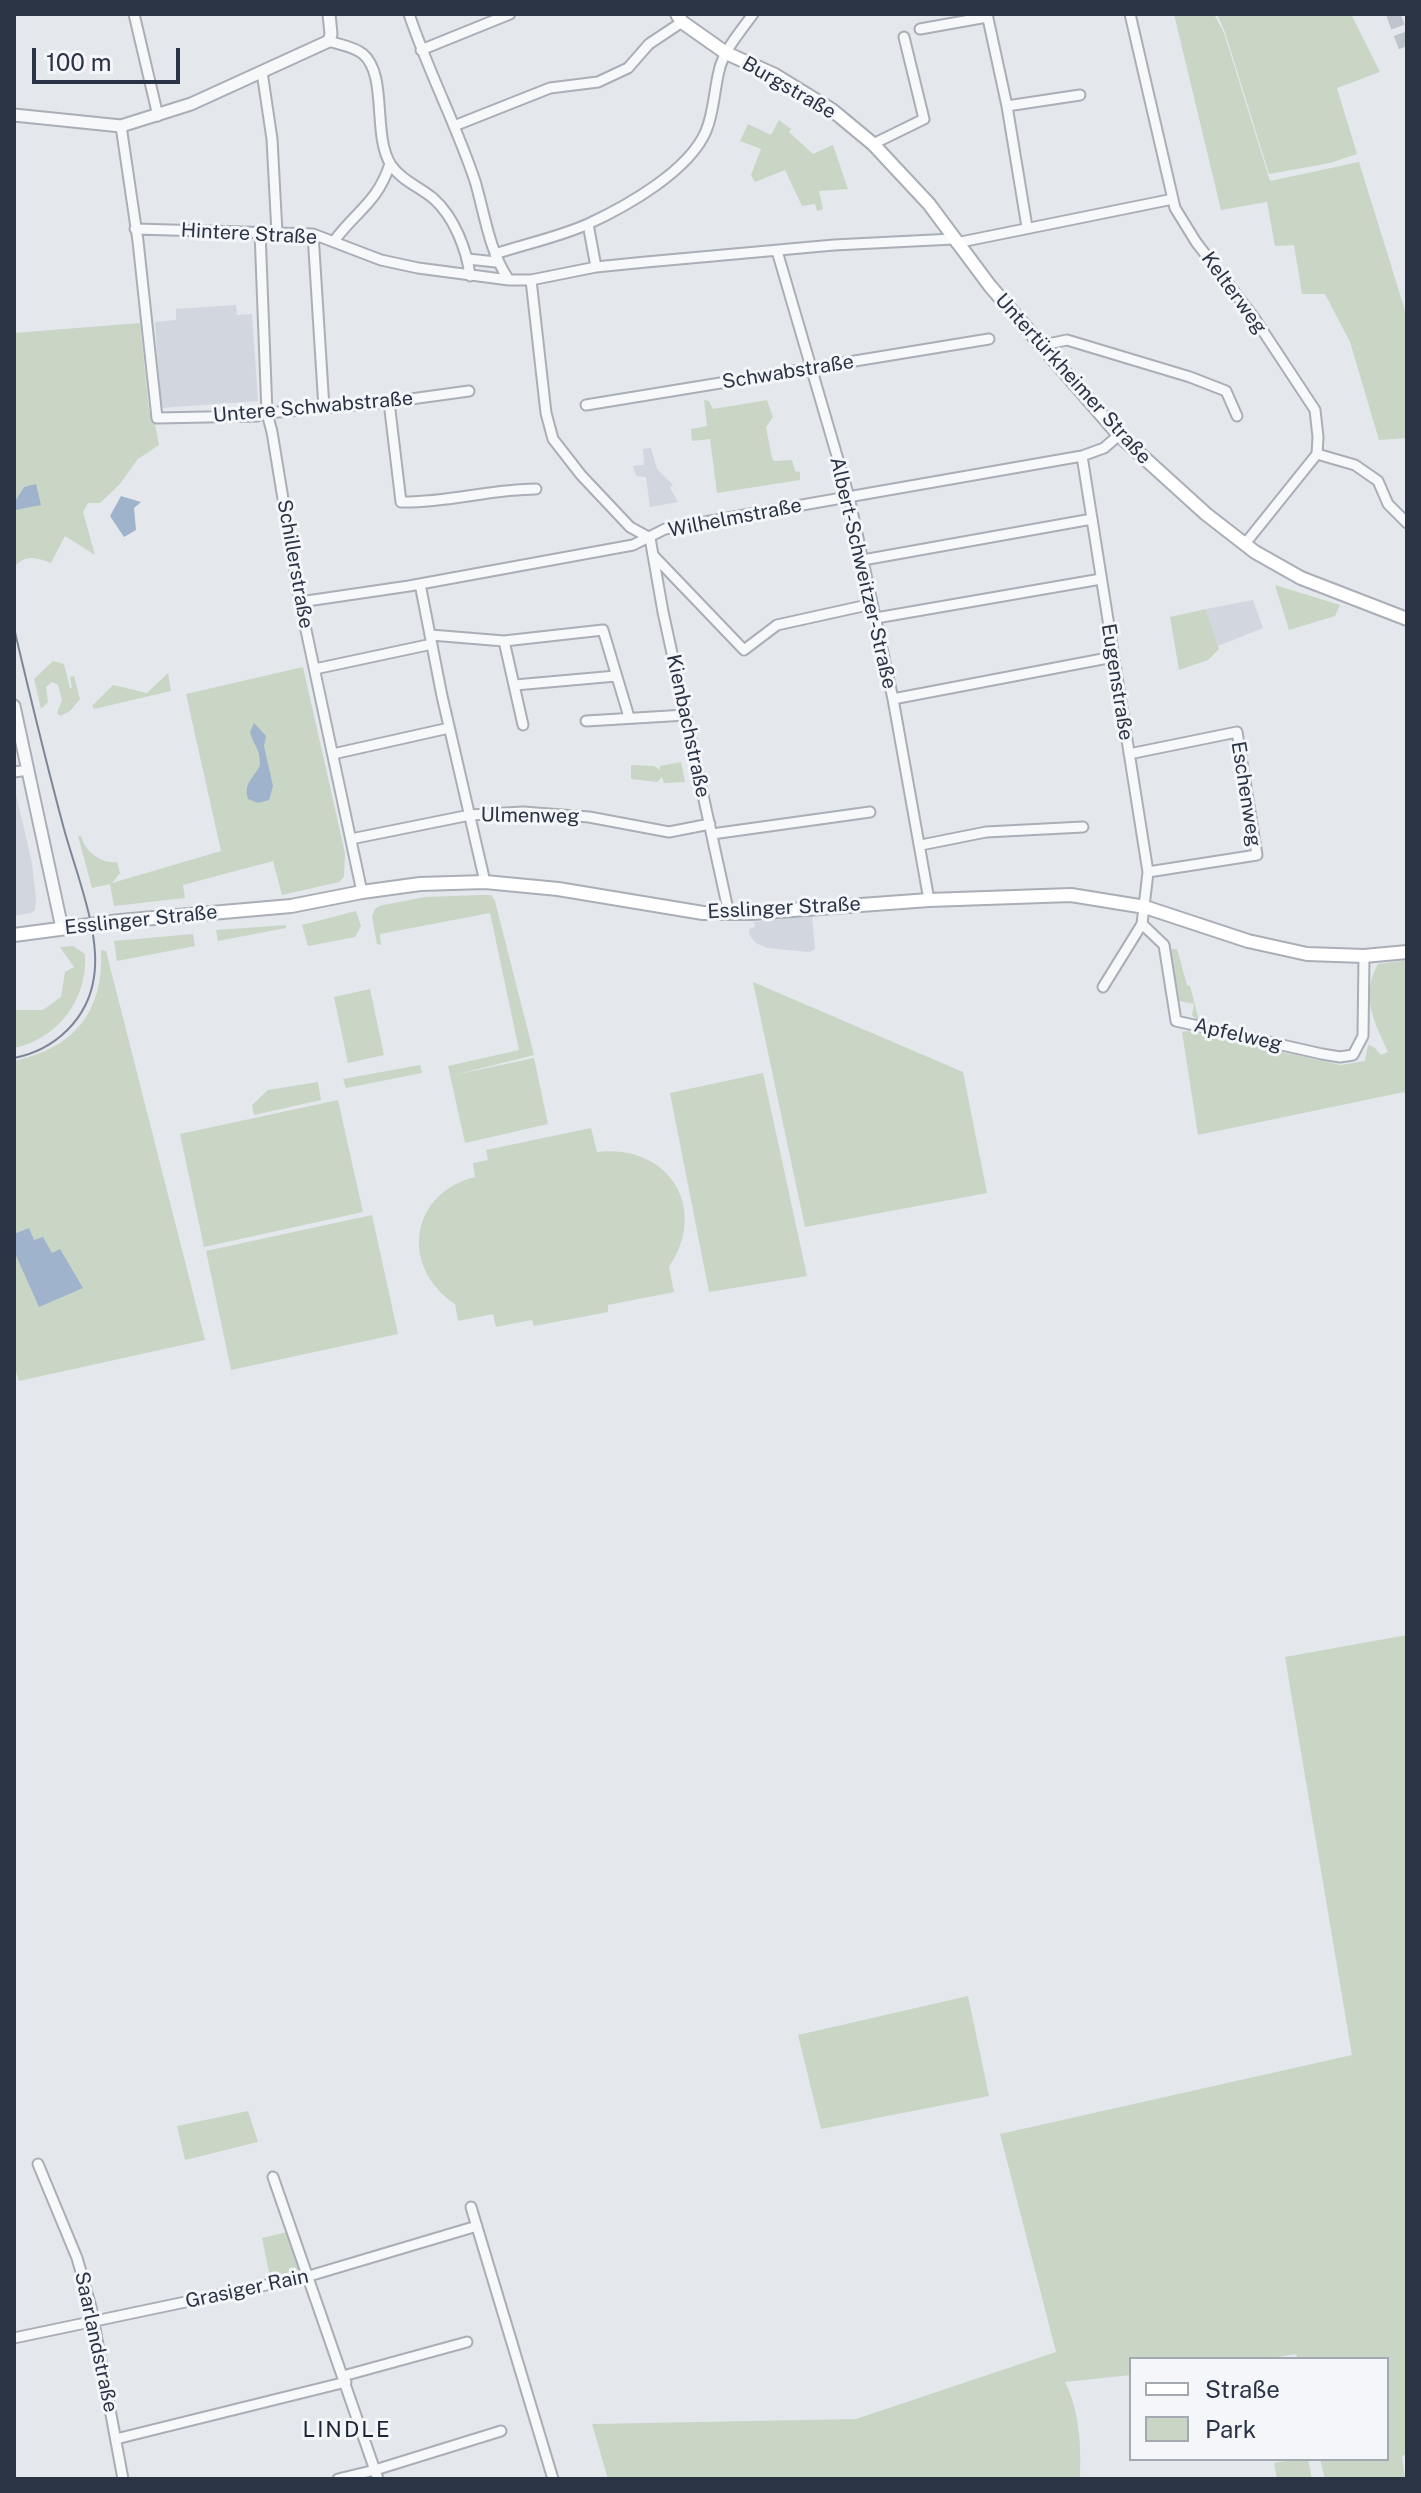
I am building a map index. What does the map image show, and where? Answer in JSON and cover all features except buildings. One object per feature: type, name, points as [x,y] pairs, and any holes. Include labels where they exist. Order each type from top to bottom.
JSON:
[{"type":"main road","name":"Burgstraße","points":[[680,18],[726,53],[775,75],[832,110],[873,144],[929,204],[955,241]]},
{"type":"main road","name":"Untertürkheimer Straße","points":[[955,241],[1119,435],[1184,495],[1244,545],[1301,578],[1407,619]]},
{"type":"main road","name":"Esslinger Straße","points":[[14,935],[291,906],[420,884],[485,882],[558,889],[675,910],[729,914],[929,900],[1071,895],[1145,907],[1248,941],[1307,954],[1364,956],[1407,952]]},
{"type":"street","points":[[134,14],[158,116]]},
{"type":"street","points":[[329,14],[329,41]]},
{"type":"street","points":[[409,14],[474,180],[496,258],[509,280]]},
{"type":"street","points":[[421,50],[510,14]]},
{"type":"street","points":[[468,259],[496,258],[588,224],[641,194],[684,163],[706,132],[719,70],[726,53],[753,14]]},
{"type":"street","name":"Kelterweg","points":[[1130,14],[1173,199],[1181,220],[1255,319],[1315,410],[1317,454]]},
{"type":"street","points":[[920,29],[987,16],[1007,106],[1027,227]]},
{"type":"street","points":[[454,126],[550,88],[598,82],[628,68],[649,44],[680,18]]},
{"type":"street","points":[[873,144],[924,119],[904,37]]},
{"type":"street","points":[[14,115],[121,126],[158,116],[329,41],[352,48],[364,55],[373,66],[382,139],[390,164],[407,181],[435,200],[456,230],[468,259],[470,276]]},
{"type":"street","points":[[262,72],[272,139],[277,233]]},
{"type":"street","points":[[1007,106],[1080,95]]},
{"type":"street","points":[[121,126],[135,229]]},
{"type":"street","points":[[334,241],[376,196],[390,164]]},
{"type":"street","name":"Hintere Straße","points":[[135,229],[313,234],[381,260],[470,276],[531,280],[596,267],[834,245],[955,241],[1173,199]]},
{"type":"street","points":[[588,224],[596,267]]},
{"type":"street","name":"Untere Schwabstraße","points":[[135,229],[157,418],[257,416],[469,391]]},
{"type":"street","name":"Schillerstraße","points":[[260,232],[267,413],[300,602],[362,892]]},
{"type":"street","points":[[313,234],[324,408]]},
{"type":"street","name":"Albert-Schweitzer-Straße","points":[[777,251],[849,497],[893,699],[929,900]]},
{"type":"street","points":[[531,280],[549,426],[557,447],[630,527],[650,538]]},
{"type":"street","name":"Schwabstraße","points":[[586,405],[989,339]]},
{"type":"street","points":[[1043,345],[1067,340],[1190,377],[1226,391],[1237,416]]},
{"type":"street","points":[[389,402],[401,502],[428,503],[517,489],[536,489]]},
{"type":"street","name":"Wilhelmstraße","points":[[300,602],[420,584],[633,545],[665,529],[1082,456],[1104,448],[1119,435]]},
{"type":"street","points":[[1244,545],[1317,454],[1355,465],[1378,481],[1388,504],[1407,523]]},
{"type":"street","name":"Eugenstraße","points":[[1082,456],[1148,872],[1145,907]]},
{"type":"street","points":[[863,560],[1092,519]]},
{"type":"street","name":"Kienbachstraße","points":[[650,538],[729,914]]},
{"type":"street","points":[[653,555],[744,650],[777,625],[872,604]]},
{"type":"street","points":[[876,618],[1101,579]]},
{"type":"street","points":[[420,584],[485,882]]},
{"type":"street","points":[[315,669],[431,640],[504,641],[603,630],[629,717]]},
{"type":"street","points":[[504,641],[523,725]]},
{"type":"street","points":[[893,699],[1113,657]]},
{"type":"street","points":[[515,685],[616,676]]},
{"type":"street","points":[[14,706],[62,928]]},
{"type":"street","points":[[586,721],[686,715]]},
{"type":"street","points":[[333,754],[449,728]]},
{"type":"street","name":"Eschenweg","points":[[1129,754],[1237,732],[1257,855],[1148,872]]},
{"type":"street","points":[[14,772],[28,770]]},
{"type":"street","name":"Ulmenweg","points":[[351,839],[470,815],[523,812],[669,832],[870,812]]},
{"type":"street","points":[[921,845],[986,832],[1083,827]]},
{"type":"street","points":[[1103,987],[1142,924],[1145,907]]},
{"type":"street","name":"Apfelweg","points":[[1142,924],[1164,945],[1176,1021],[1340,1057],[1353,1055],[1363,1036],[1364,956]]},
{"type":"street","name":"Saarlandstraße","points":[[38,2164],[77,2258],[94,2321],[123,2479]]},
{"type":"street","points":[[273,2177],[377,2475]]},
{"type":"street","points":[[471,2207],[553,2479]]},
{"type":"street","name":"Grasiger Rain","points":[[14,2338],[309,2276],[477,2226]]},
{"type":"street","points":[[116,2439],[344,2379],[467,2342]]},
{"type":"street","points":[[338,2479],[377,2475],[501,2431]]},
{"type":"shaded area","points":[[236,305],[237,315],[252,314],[258,401],[161,408],[155,322],[176,320],[176,309]]},
{"type":"shaded area","points":[[651,448],[657,469],[673,485],[670,488],[678,502],[650,507],[646,477],[636,476],[633,466],[644,465],[643,449]]},
{"type":"shaded area","points":[[1253,600],[1263,628],[1218,646],[1206,609]]},
{"type":"shaded area","points":[[14,785],[32,863],[36,899],[35,910],[14,916]]},
{"type":"shaded area","points":[[812,916],[815,949],[810,952],[767,948],[750,936],[749,929],[755,927],[754,922]]},
{"type":"green space","points":[[1174,14],[1214,14],[1224,33],[1270,181],[1359,162],[1407,317],[1407,438],[1379,440],[1350,342],[1325,294],[1302,294],[1294,245],[1275,246],[1267,202],[1221,210]]},
{"type":"green space","points":[[1217,14],[1351,14],[1380,72],[1337,88],[1357,154],[1330,163],[1269,174]]},
{"type":"green space","points":[[779,120],[813,154],[833,145],[848,189],[819,191],[823,209],[817,211],[815,204],[802,206],[785,170],[755,182],[751,175],[761,149],[740,141],[748,124],[771,135]]},
{"type":"green space","points":[[140,323],[149,411],[154,419],[159,445],[138,459],[119,485],[100,503],[88,503],[83,512],[95,555],[65,536],[51,563],[31,558],[22,560],[14,568],[14,333]]},
{"type":"green space","points":[[704,400],[709,401],[713,409],[767,400],[773,417],[766,427],[772,458],[774,461],[792,460],[795,471],[800,472],[800,480],[717,493],[710,439],[692,441],[691,429],[707,426]]},
{"type":"green space","points":[[1275,585],[1340,605],[1335,616],[1289,630]]},
{"type":"green space","points":[[1206,609],[1219,649],[1208,660],[1179,670],[1170,617]]},
{"type":"green space","points":[[53,661],[64,664],[70,688],[70,677],[74,676],[80,699],[70,711],[60,716],[57,713],[62,700],[58,685],[52,682],[46,687],[48,702],[41,709],[34,679]]},
{"type":"green space","points":[[303,667],[345,853],[344,877],[339,882],[282,895],[273,861],[183,885],[185,898],[114,906],[110,884],[92,888],[78,836],[94,855],[105,861],[117,862],[120,873],[112,883],[221,851],[186,694]]},
{"type":"green space","points":[[168,673],[171,691],[94,709],[92,706],[113,685],[147,693]]},
{"type":"green space","points":[[681,762],[685,782],[664,783],[662,777],[657,782],[631,779],[631,765],[654,766],[660,770],[660,766]]},
{"type":"green space","points":[[491,895],[534,1055],[454,1075],[534,1058],[548,1124],[465,1143],[448,1066],[519,1050],[490,913],[380,934],[381,945],[377,944],[372,917],[379,906],[425,897]]},
{"type":"green space","points":[[356,911],[361,926],[355,937],[308,946],[302,925]]},
{"type":"green space","points":[[286,925],[286,928],[218,941],[216,930]]},
{"type":"green space","points":[[193,934],[195,946],[117,961],[114,941]]},
{"type":"green space","points":[[73,946],[85,954],[85,971],[75,1001],[57,1026],[44,1036],[14,1048],[14,1010],[43,1010],[61,997],[65,972],[74,967],[60,947]]},
{"type":"green space","points":[[1167,949],[1177,949],[1187,985],[1190,986],[1200,1024],[1192,1015],[1194,1004],[1174,1000]]},
{"type":"green space","points":[[101,950],[106,951],[205,1340],[19,1381],[14,1365],[14,1061],[53,1047],[69,1037],[81,1024],[97,992]]},
{"type":"green space","points":[[1407,960],[1407,1098],[1404,1092],[1198,1135],[1182,1032],[1341,1065],[1365,1061],[1368,1045],[1381,1055],[1388,1052],[1371,1008],[1373,976],[1378,964]]},
{"type":"green space","points":[[753,982],[963,1072],[987,1193],[805,1227]]},
{"type":"green space","points":[[370,989],[384,1055],[348,1063],[334,997]]},
{"type":"green space","points":[[420,1065],[422,1073],[346,1088],[343,1079]]},
{"type":"green space","points":[[763,1073],[807,1276],[709,1292],[670,1093]]},
{"type":"green space","points":[[318,1082],[321,1100],[254,1115],[252,1105],[268,1090]]},
{"type":"green space","points":[[338,1100],[363,1212],[204,1247],[180,1134]]},
{"type":"green space","points":[[591,1128],[597,1152],[622,1152],[644,1158],[661,1169],[675,1184],[683,1202],[685,1222],[681,1244],[669,1267],[674,1292],[608,1305],[608,1312],[534,1326],[532,1320],[496,1327],[493,1314],[458,1321],[455,1304],[437,1289],[426,1271],[420,1252],[420,1233],[425,1215],[436,1199],[453,1186],[475,1177],[473,1163],[488,1160],[486,1150]]},
{"type":"green space","points":[[372,1215],[398,1334],[231,1370],[206,1251]]},
{"type":"green space","points":[[1407,1635],[1407,2454],[1402,2456],[1405,2479],[1325,2479],[1320,2461],[1389,2461],[1389,2357],[1297,2357],[1296,2354],[1277,2357],[1129,2357],[1129,2375],[1065,2382],[1074,2405],[1078,2429],[1080,2479],[608,2479],[592,2424],[856,2419],[1056,2352],[1000,2134],[1352,2055],[1285,1657]]},
{"type":"green space","points":[[968,1996],[989,2096],[821,2129],[798,2035]]},
{"type":"green space","points":[[248,2111],[258,2142],[185,2160],[177,2126]]},
{"type":"green space","points":[[288,2232],[302,2269],[270,2277],[262,2238]]},
{"type":"green space","points":[[1308,2461],[1312,2479],[1277,2479],[1274,2463]]},
{"type":"water","points":[[36,484],[41,505],[15,510],[14,503],[24,487]]},
{"type":"water","points":[[121,496],[141,502],[134,508],[136,530],[124,537],[110,516]]},
{"type":"water","points":[[254,723],[266,736],[264,746],[273,786],[269,800],[258,803],[248,799],[247,793],[248,785],[260,765],[250,732]]},
{"type":"water","points":[[29,1228],[34,1240],[43,1237],[52,1253],[60,1249],[83,1288],[39,1307],[14,1251],[14,1234]]},
{"type":"tunnel","points":[[1393,14],[1407,51]]},
{"type":"tram line","points":[[14,628],[57,804],[91,922],[95,960],[91,992],[77,1019],[56,1040],[14,1058]]},
{"type":"district","name":"LINDLE","points":[[347,2430]]}]
